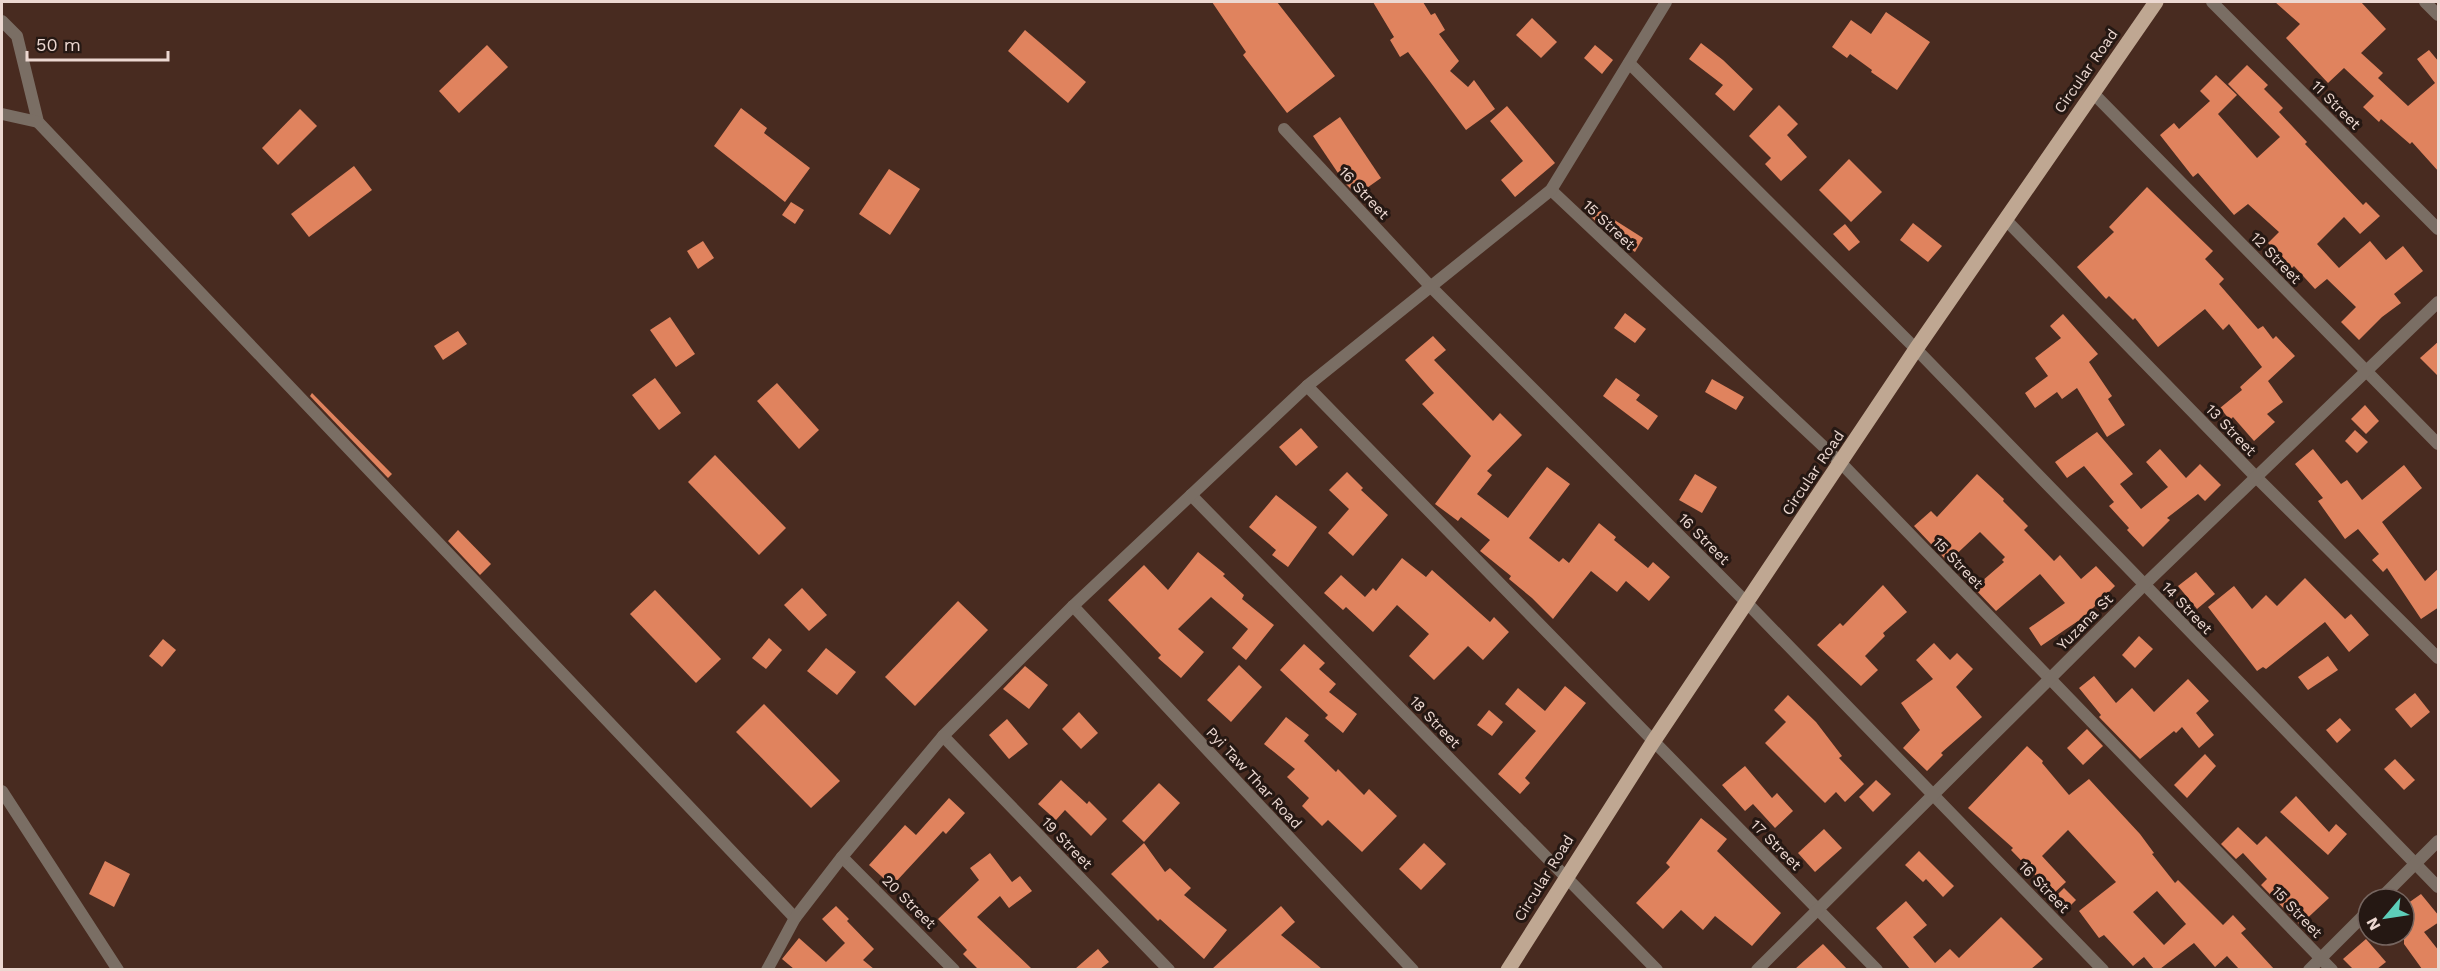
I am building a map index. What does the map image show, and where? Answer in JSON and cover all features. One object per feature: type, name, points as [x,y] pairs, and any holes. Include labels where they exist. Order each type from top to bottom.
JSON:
[{"type":"main road","name":"Circular Road","points":[[1508,969],[1653,742],[1916,349],[2156,2]]},
{"type":"street","points":[[766,969],[795,918],[842,856],[943,736],[1073,606],[1307,386],[1551,190],[1666,2]]},
{"type":"street","name":"11 Street","points":[[2211,2],[2439,229]]},
{"type":"street","points":[[2425,2],[2439,15]]},
{"type":"street","points":[[2,21],[17,36],[38,122],[795,918]]},
{"type":"street","name":"14 Street","points":[[1629,63],[1916,349],[2439,887]]},
{"type":"street","name":"12 Street","points":[[2093,93],[2439,444]]},
{"type":"street","points":[[2,114],[38,122]]},
{"type":"street","name":"16 Street","points":[[1284,129],[1431,287],[1747,603],[2103,969]]},
{"type":"street","name":"15 Street","points":[[1551,190],[1841,463],[2332,969]]},
{"type":"street","name":"13 Street","points":[[2006,219],[2256,477],[2439,658]]},
{"type":"street","name":"Yuzana St","points":[[1757,969],[2144,585],[2439,302]]},
{"type":"street","name":"17 Street","points":[[1307,386],[1877,969]]},
{"type":"street","name":"18 Street","points":[[1191,495],[1657,969]]},
{"type":"street","name":"Pyi Taw Thar Road","points":[[1073,606],[1413,969]]},
{"type":"street","name":"19 Street","points":[[943,736],[1169,969]]},
{"type":"street","points":[[2,791],[118,969]]},
{"type":"street","points":[[2392,887],[2439,841]]},
{"type":"street","name":"20 Street","points":[[842,856],[954,969]]},
{"type":"street","points":[[2309,969],[2356,923]]},
{"type":"building","points":[[1212,2],[1277,2],[1335,76],[1287,113],[1243,55],[1246,52]]},
{"type":"building","points":[[1373,2],[1423,2],[1431,15],[1435,13],[1445,30],[1439,34],[1459,61],[1450,71],[1468,87],[1474,80],[1495,109],[1466,130],[1408,52],[1400,57],[1390,40],[1394,37]]},
{"type":"building","points":[[2275,2],[2361,2],[2386,29],[2361,53],[2383,73],[2378,78],[2408,106],[2435,83],[2417,59],[2429,50],[2439,62],[2439,172],[2412,142],[2410,144],[2381,119],[2379,122],[2363,107],[2374,96],[2344,68],[2328,83],[2286,38],[2300,24]]},
{"type":"building","points":[[1886,12],[1930,42],[1897,90],[1850,54],[1847,58],[1832,47],[1851,20],[1871,34]]},
{"type":"building","points":[[1532,18],[1557,42],[1541,58],[1516,35]]},
{"type":"building","points":[[1025,30],[1086,82],[1068,103],[1008,51]]},
{"type":"building","points":[[1701,43],[1723,60],[1753,89],[1734,111],[1715,94],[1723,85],[1689,59]]},
{"type":"building","points":[[487,45],[508,67],[459,113],[439,91]]},
{"type":"building","points":[[1595,45],[1613,60],[1602,74],[1584,58]]},
{"type":"building","points":[[2247,65],[2268,85],[2264,89],[2283,108],[2279,112],[2307,142],[2305,144],[2363,205],[2366,202],[2380,216],[2360,234],[2344,217],[2317,244],[2339,268],[2370,241],[2386,260],[2403,246],[2423,271],[2394,294],[2401,303],[2382,317],[2359,340],[2341,322],[2356,307],[2327,279],[2315,289],[2268,243],[2279,232],[2248,204],[2234,215],[2198,173],[2193,177],[2160,135],[2174,123],[2179,129],[2210,101],[2200,91],[2216,75],[2237,95],[2218,114],[2257,158],[2280,137],[2228,84]]},
{"type":"building","points":[[1779,105],[1798,124],[1787,135],[1807,157],[1781,181],[1765,164],[1771,158],[1749,136]]},
{"type":"building","points":[[1507,106],[1555,163],[1515,197],[1501,180],[1523,161],[1490,121]]},
{"type":"building","points":[[741,108],[767,128],[764,133],[810,168],[785,202],[714,146]]},
{"type":"building","points":[[300,109],[317,126],[278,165],[262,148]]},
{"type":"building","points":[[1340,117],[1381,178],[1357,195],[1344,182],[1313,136]]},
{"type":"building","points":[[1849,159],[1882,192],[1851,222],[1819,190]]},
{"type":"building","points":[[354,166],[372,190],[309,237],[291,214]]},
{"type":"building","points":[[889,169],[920,189],[890,235],[859,214]]},
{"type":"building","points":[[2147,187],[2213,251],[2205,259],[2224,279],[2219,284],[2258,329],[2263,326],[2273,339],[2276,336],[2295,356],[2268,381],[2283,402],[2267,414],[2275,422],[2254,441],[2233,417],[2230,420],[2220,408],[2242,390],[2240,387],[2262,367],[2229,324],[2223,330],[2205,309],[2158,347],[2135,318],[2133,320],[2109,296],[2106,299],[2077,267],[2114,232],[2109,227]]},
{"type":"building","points":[[791,202],[804,210],[795,224],[782,215]]},
{"type":"building","points":[[1594,207],[1643,238],[1635,252],[1614,238],[1589,215]]},
{"type":"building","points":[[1913,223],[1942,246],[1928,262],[1900,240]]},
{"type":"building","points":[[1845,224],[1860,242],[1849,251],[1833,234]]},
{"type":"building","points":[[703,241],[714,258],[698,269],[687,251]]},
{"type":"building","points":[[1625,313],[1646,329],[1635,343],[1614,328]]},
{"type":"building","points":[[2063,314],[2098,354],[2089,362],[2112,396],[2108,399],[2125,425],[2107,437],[2077,388],[2062,399],[2057,392],[2035,408],[2025,393],[2048,376],[2035,358],[2061,338],[2050,326]]},
{"type":"building","points":[[670,317],[695,354],[676,367],[650,330]]},
{"type":"building","points":[[458,331],[467,344],[443,360],[434,346]]},
{"type":"building","points":[[1433,336],[1446,350],[1434,360],[1493,421],[1500,413],[1522,435],[1487,471],[1492,475],[1477,494],[1508,518],[1547,467],[1570,484],[1529,538],[1559,562],[1563,558],[1569,563],[1599,523],[1616,537],[1614,540],[1648,568],[1653,562],[1670,577],[1649,601],[1626,581],[1617,592],[1591,571],[1553,619],[1509,579],[1511,576],[1480,551],[1490,540],[1461,517],[1458,521],[1435,504],[1471,456],[1422,404],[1434,393],[1405,360]]},
{"type":"building","points":[[2439,341],[2439,377],[2420,358]]},
{"type":"building","points":[[655,378],[681,413],[659,430],[632,395]]},
{"type":"building","points":[[1616,378],[1640,395],[1636,400],[1658,416],[1648,430],[1603,396]]},
{"type":"building","points":[[1712,379],[1744,397],[1736,410],[1705,392]]},
{"type":"building","points":[[777,383],[819,430],[799,449],[757,401]]},
{"type":"building","points":[[312,393],[392,474],[388,478],[310,396]]},
{"type":"building","points":[[2365,405],[2379,421],[2366,434],[2351,419]]},
{"type":"building","points":[[1301,428],[1318,447],[1296,466],[1279,447]]},
{"type":"building","points":[[2355,430],[2368,442],[2357,453],[2345,441]]},
{"type":"building","points":[[2097,432],[2133,474],[2120,484],[2141,509],[2168,487],[2146,462],[2160,449],[2186,478],[2200,464],[2221,485],[2205,501],[2198,494],[2167,518],[2170,520],[2143,547],[2109,506],[2114,502],[2084,466],[2067,478],[2055,462]]},
{"type":"building","points":[[2313,449],[2341,484],[2347,480],[2362,500],[2404,465],[2422,488],[2382,522],[2425,581],[2439,568],[2439,607],[2421,619],[2387,568],[2383,572],[2372,560],[2379,554],[2358,529],[2345,539],[2318,501],[2323,498],[2295,464]]},
{"type":"building","points":[[715,455],[786,528],[759,555],[688,482]]},
{"type":"building","points":[[1347,472],[1363,488],[1361,490],[1388,515],[1353,556],[1328,533],[1349,509],[1329,490]]},
{"type":"building","points":[[1695,474],[1717,487],[1702,513],[1679,500]]},
{"type":"building","points":[[1977,474],[2028,526],[2024,530],[2054,561],[2060,555],[2081,579],[2096,566],[2115,586],[2084,617],[2041,646],[2029,628],[2065,603],[2040,574],[1996,611],[1974,588],[2004,562],[2002,560],[2005,557],[1980,532],[1948,562],[1914,526],[1931,511],[1937,517]]},
{"type":"building","points":[[1276,495],[1317,527],[1288,567],[1272,555],[1276,550],[1249,527]]},
{"type":"building","points":[[458,530],[491,564],[480,575],[448,541]]},
{"type":"building","points":[[1198,552],[1225,574],[1223,576],[1244,595],[1242,599],[1274,625],[1246,660],[1232,648],[1248,629],[1211,597],[1178,629],[1204,652],[1181,678],[1158,658],[1161,655],[1108,600],[1144,565],[1168,590]]},
{"type":"building","points":[[1402,558],[1426,577],[1432,570],[1490,622],[1494,617],[1509,632],[1483,660],[1468,646],[1434,680],[1409,656],[1429,634],[1397,605],[1373,632],[1346,607],[1343,610],[1324,593],[1341,575],[1365,597],[1373,588],[1376,591]]},
{"type":"building","points":[[2196,572],[2215,594],[2197,609],[2178,586]]},
{"type":"building","points":[[2305,578],[2345,619],[2351,614],[2369,635],[2349,652],[2325,622],[2266,669],[2263,667],[2257,671],[2208,607],[2234,586],[2252,609],[2266,595],[2277,606]]},
{"type":"building","points":[[1883,585],[1907,612],[1883,633],[1885,636],[1865,656],[1878,670],[1861,686],[1817,645],[1840,623],[1843,626]]},
{"type":"building","points":[[802,588],[827,615],[809,631],[784,605]]},
{"type":"building","points":[[655,590],[721,659],[696,683],[630,614]]},
{"type":"building","points":[[958,601],[988,630],[915,706],[885,677]]},
{"type":"building","points":[[2139,636],[2153,649],[2135,668],[2122,655]]},
{"type":"building","points":[[769,638],[782,650],[766,669],[752,658]]},
{"type":"building","points":[[163,639],[176,650],[162,667],[149,656]]},
{"type":"building","points":[[1934,643],[1950,660],[1957,653],[1973,669],[1956,687],[1982,717],[1941,753],[1943,755],[1927,771],[1903,748],[1920,730],[1901,703],[1933,679],[1916,660]]},
{"type":"building","points":[[1304,644],[1325,663],[1319,669],[1336,684],[1329,692],[1357,714],[1343,733],[1325,718],[1328,715],[1280,670]]},
{"type":"building","points":[[826,648],[856,672],[837,695],[807,671]]},
{"type":"building","points":[[2328,656],[2338,670],[2308,690],[2298,677]]},
{"type":"building","points":[[1239,665],[1262,687],[1231,722],[1207,700]]},
{"type":"building","points":[[1025,666],[1048,685],[1029,709],[1003,689]]},
{"type":"building","points":[[2094,676],[2116,703],[2132,688],[2154,712],[2188,679],[2209,701],[2196,713],[2214,735],[2199,748],[2182,727],[2140,759],[2099,717],[2101,715],[2079,688]]},
{"type":"building","points":[[1565,686],[1586,703],[1525,778],[1530,783],[1520,794],[1498,774],[1536,731],[1505,704],[1518,688],[1545,711]]},
{"type":"building","points":[[2415,693],[2430,712],[2411,728],[2395,709]]},
{"type":"building","points":[[1788,695],[1816,722],[1842,756],[1839,758],[1864,784],[1845,802],[1836,792],[1825,803],[1765,743],[1786,722],[1774,710]]},
{"type":"building","points":[[764,704],[840,781],[811,808],[736,732]]},
{"type":"building","points":[[1489,710],[1503,722],[1492,736],[1477,725]]},
{"type":"building","points":[[1079,712],[1098,733],[1081,749],[1062,729]]},
{"type":"building","points":[[1286,717],[1309,735],[1304,741],[1336,772],[1338,769],[1364,795],[1369,789],[1397,816],[1362,852],[1328,820],[1322,826],[1302,806],[1309,798],[1287,777],[1295,769],[1264,744]]},
{"type":"building","points":[[2340,718],[2351,730],[2337,743],[2326,730]]},
{"type":"building","points":[[1007,719],[1028,744],[1009,759],[989,735]]},
{"type":"building","points":[[2087,729],[2103,746],[2083,765],[2067,748]]},
{"type":"building","points":[[2027,746],[2043,761],[2042,763],[2069,795],[2089,779],[2140,834],[2154,853],[2152,854],[2175,883],[2178,880],[2223,925],[2233,915],[2246,929],[2241,933],[2274,969],[2239,969],[2227,956],[2215,967],[2194,943],[2160,969],[2154,969],[2144,957],[2133,966],[2104,935],[2099,938],[2079,911],[2116,882],[2068,830],[2042,856],[2066,882],[2052,895],[2011,850],[2013,848],[1968,808]],"holes":[[[2157,891],[2186,924],[2164,945],[2133,912]]]},
{"type":"building","points":[[2205,754],[2216,766],[2187,798],[2174,785]]},
{"type":"building","points":[[2395,759],[2415,780],[2404,790],[2384,769]]},
{"type":"building","points":[[1745,766],[1772,798],[1777,793],[1793,811],[1775,828],[1753,804],[1745,811],[1722,785]]},
{"type":"building","points":[[1061,780],[1087,804],[1089,801],[1107,819],[1091,836],[1065,810],[1056,820],[1038,804]]},
{"type":"building","points":[[1876,780],[1891,794],[1873,812],[1859,797]]},
{"type":"building","points":[[1159,783],[1180,803],[1144,842],[1122,821]]},
{"type":"building","points":[[2296,796],[2329,832],[2336,824],[2347,834],[2328,855],[2280,812]]},
{"type":"building","points":[[949,798],[965,813],[946,834],[943,831],[892,886],[869,865],[905,825],[916,835]]},
{"type":"building","points":[[1701,818],[1727,839],[1717,851],[1781,913],[1752,946],[1715,916],[1703,930],[1681,910],[1663,929],[1636,903],[1670,867],[1666,863]]},
{"type":"building","points":[[2238,827],[2257,845],[2266,836],[2329,898],[2300,925],[2261,885],[2267,879],[2243,853],[2236,859],[2221,844]]},
{"type":"building","points":[[1824,829],[1842,848],[1815,872],[1798,853]]},
{"type":"building","points":[[1144,843],[1165,872],[1170,868],[1191,888],[1184,895],[1227,930],[1204,959],[1160,919],[1158,921],[1111,874]]},
{"type":"building","points":[[1424,843],[1446,864],[1421,890],[1399,869]]},
{"type":"building","points":[[1919,851],[1954,886],[1943,897],[1926,879],[1923,882],[1905,865]]},
{"type":"building","points":[[990,853],[1012,882],[1020,876],[1032,891],[1009,908],[1000,896],[977,917],[1032,969],[978,969],[963,954],[967,950],[938,919],[979,880],[970,868]]},
{"type":"building","points":[[105,861],[130,874],[114,907],[89,894]]},
{"type":"building","points":[[2064,888],[2076,900],[2065,911],[2053,899]]},
{"type":"building","points":[[2421,894],[2439,916],[2439,922],[2424,932],[2439,951],[2439,969],[2422,969],[2406,947],[2416,947],[2416,898]]},
{"type":"building","points":[[1906,901],[1927,925],[1913,937],[1935,963],[1950,949],[1959,958],[2001,917],[2043,959],[2031,969],[1910,969],[1876,928]]},
{"type":"building","points":[[836,906],[874,949],[863,960],[874,969],[794,969],[782,959],[799,938],[826,962],[845,943],[822,919]]},
{"type":"building","points":[[1281,906],[1295,922],[1281,935],[1322,969],[1212,969]]},
{"type":"building","points":[[1823,944],[1847,969],[1795,969]]},
{"type":"building","points":[[2357,947],[2373,947],[2386,962],[2377,969],[2353,969],[2343,959]]},
{"type":"building","points":[[1098,949],[1109,962],[1100,969],[1075,969]]}]
